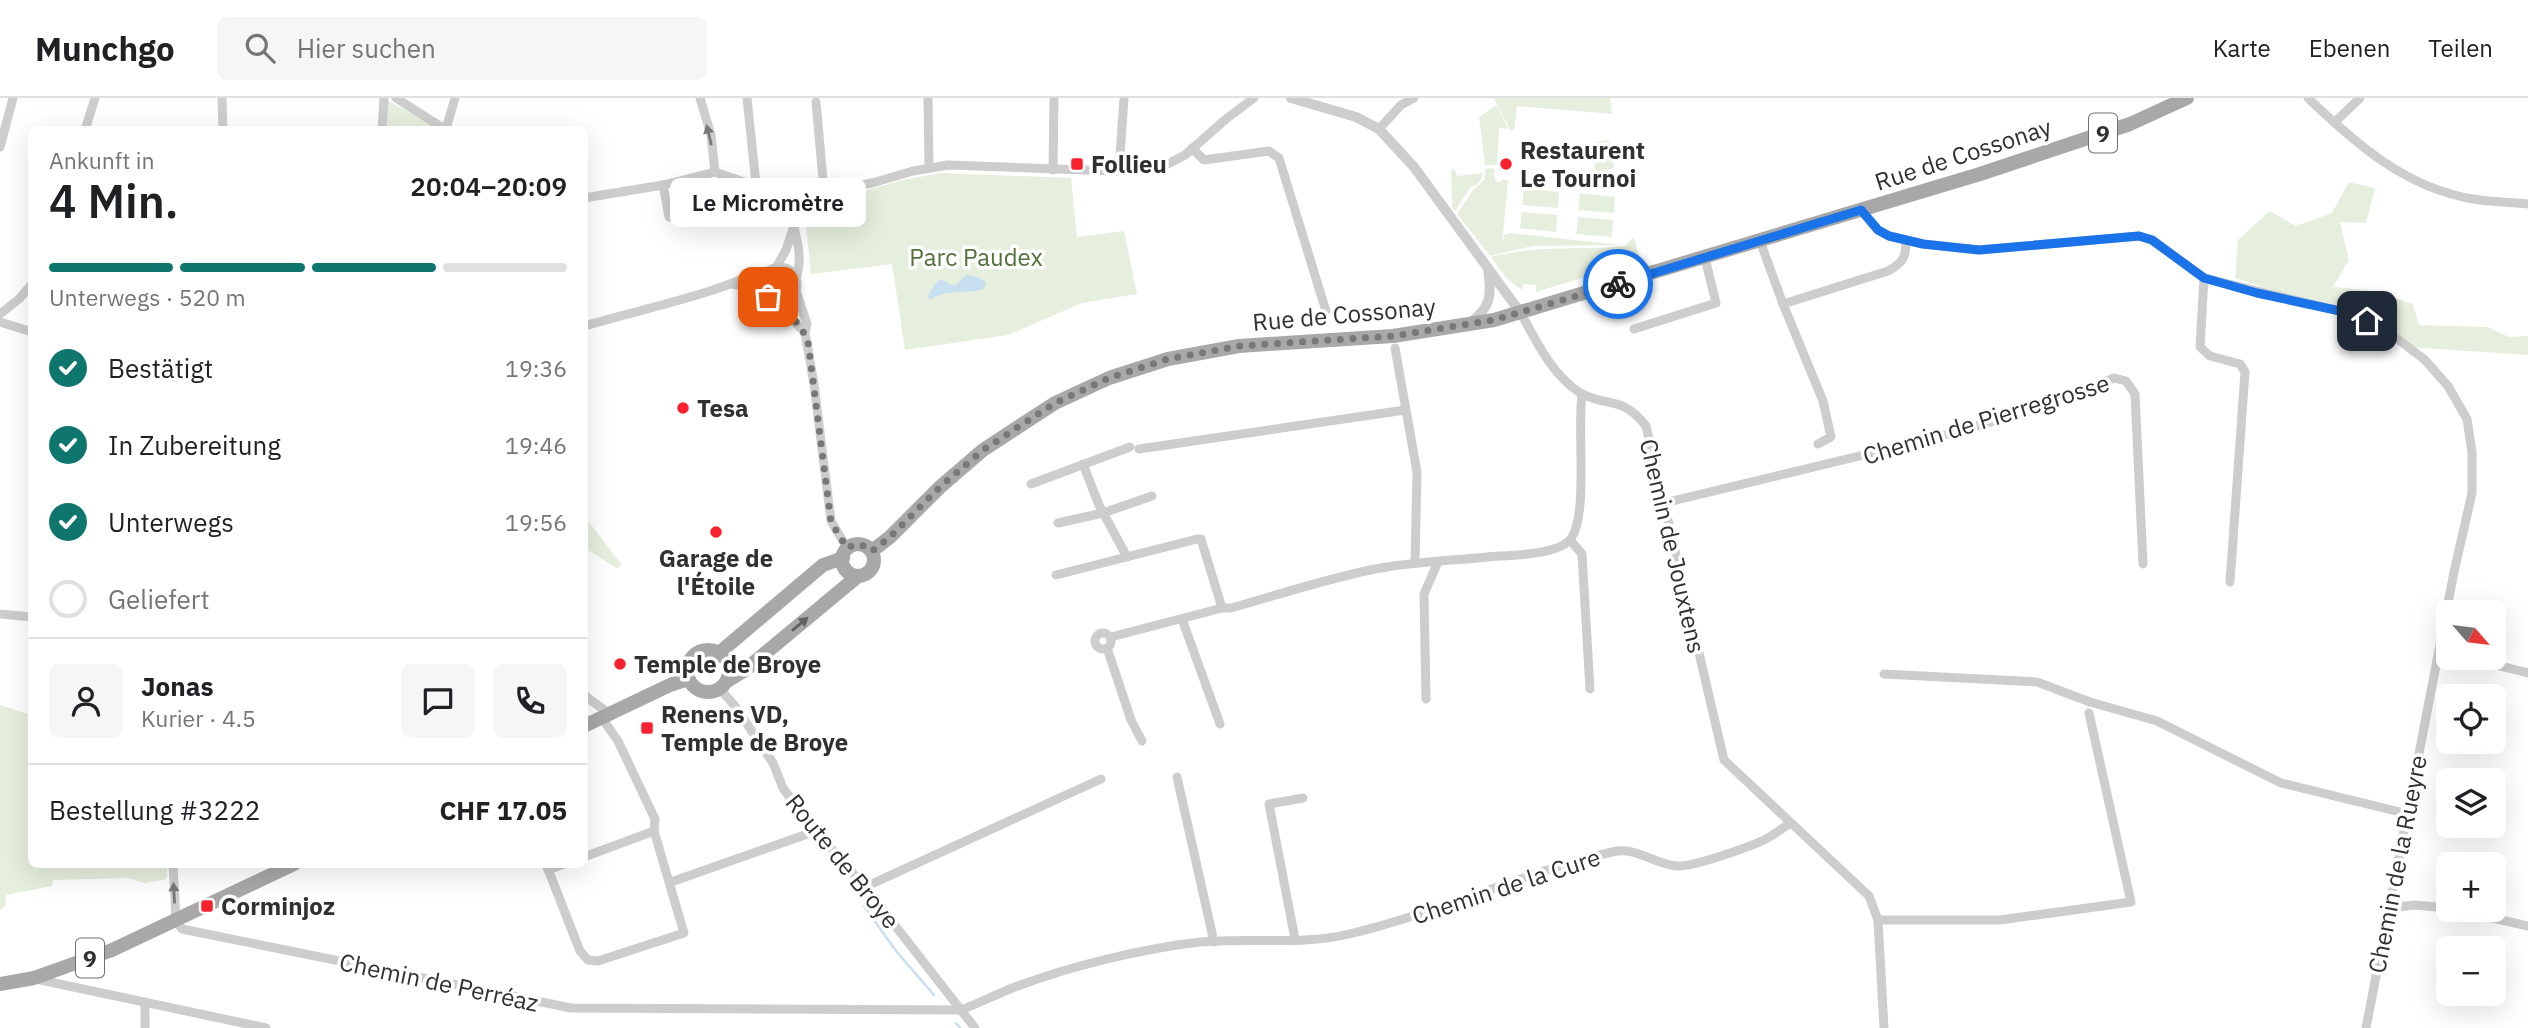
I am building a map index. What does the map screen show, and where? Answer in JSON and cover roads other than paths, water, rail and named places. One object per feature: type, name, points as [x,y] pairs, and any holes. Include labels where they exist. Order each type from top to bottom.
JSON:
[{"type":"main road","name":"Rue de Cossonay","points":[[724,685],[746,670],[858,576],[873,568],[872,551],[983,450],[1055,403],[1109,378],[1168,359],[1239,346],[1393,336],[1468,324],[1520,312],[1861,210],[2130,124],[2182,101]]},
{"type":"main road","points":[[719,653],[823,565],[856,544],[864,545],[872,551]]},
{"type":"main road","points":[[845,553],[846,570],[858,576]]},
{"type":"main road","points":[[704,650],[719,653],[728,662],[730,672],[724,685],[707,693],[696,689],[688,679],[687,667],[693,656],[704,650]]},
{"type":"main road","points":[[592,712],[688,679]]},
{"type":"main road","name":"9","points":[[0,984],[34,978],[112,950],[286,868]]},
{"type":"street","points":[[0,147],[13,98]]},
{"type":"street","points":[[86,126],[94,98]]},
{"type":"street","points":[[222,98],[223,126]]},
{"type":"street","points":[[382,126],[384,98]]},
{"type":"street","points":[[396,98],[441,126]]},
{"type":"street","points":[[447,126],[455,98]]},
{"type":"street","points":[[700,98],[711,135],[715,172]]},
{"type":"street","points":[[747,98],[756,184]]},
{"type":"street","points":[[928,98],[929,167]]},
{"type":"street","points":[[1053,170],[1054,98]]},
{"type":"street","points":[[1119,171],[1124,98]]},
{"type":"street","points":[[588,197],[663,186],[715,172],[788,197],[872,183],[929,167],[948,165],[1119,171],[1164,166],[1192,148],[1254,98]]},
{"type":"street","name":"Chemin de Jouxtens","points":[[1291,98],[1356,117],[1379,129],[1413,167],[1520,312],[1559,376],[1582,394],[1629,408],[1646,425],[1705,689],[1724,760],[1869,896],[1878,920]]},
{"type":"street","points":[[1379,129],[1401,105],[1413,98]]},
{"type":"street","points":[[2308,98],[2390,168],[2432,188],[2473,199],[2528,204]]},
{"type":"street","points":[[2334,122],[2360,98]]},
{"type":"street","points":[[816,102],[824,191]]},
{"type":"street","points":[[1192,148],[1204,160],[1269,151],[1279,158],[1326,311]]},
{"type":"street","points":[[663,186],[668,217],[722,205],[729,177]]},
{"type":"street","points":[[788,197],[793,229],[799,246],[801,266],[796,278],[796,291],[807,324],[805,333],[816,394],[831,522],[845,553]]},
{"type":"street","name":"Chemin de la Rueyre","points":[[1861,210],[1878,230],[1889,236],[1906,241],[1979,250],[2139,236],[2152,240],[2204,278],[2257,293],[2315,304],[2367,321],[2391,334],[2426,359],[2448,386],[2467,419],[2472,452],[2472,493],[2452,600]]},
{"type":"street","points":[[777,266],[793,229]]},
{"type":"street","points":[[1760,241],[1783,304],[1806,355],[1828,419],[1831,437],[1818,444]]},
{"type":"street","points":[[1783,304],[1888,271],[1905,258],[1906,241]]},
{"type":"street","points":[[1634,329],[1716,303],[1705,258]]},
{"type":"street","points":[[588,325],[732,285],[777,266],[792,271],[796,278]]},
{"type":"street","points":[[1468,324],[1482,314],[1489,298],[1491,289],[1487,268]]},
{"type":"street","points":[[767,271],[762,280],[763,290],[805,333]]},
{"type":"street","points":[[2204,278],[2200,348],[2210,356],[2240,364],[2245,372],[2230,582]]},
{"type":"street","points":[[732,285],[763,290]]},
{"type":"street","points":[[0,314],[28,289]]},
{"type":"street","points":[[776,301],[784,301],[796,291]]},
{"type":"street","points":[[0,322],[28,331]]},
{"type":"street","points":[[1395,348],[1417,472],[1415,563]]},
{"type":"street","name":"Chemin de Pierregrosse","points":[[1664,503],[1938,438],[2040,408],[2114,378],[2126,381],[2136,394],[2143,564]]},
{"type":"street","points":[[1107,648],[1097,646],[1096,637],[1102,633],[1111,638],[1370,570],[1553,550],[1570,540],[1578,524],[1579,414],[1582,394]]},
{"type":"street","points":[[1031,484],[1135,448],[1405,410]]},
{"type":"street","points":[[1083,464],[1103,513],[1127,557]]},
{"type":"street","points":[[1058,523],[1103,513],[1152,496]]},
{"type":"street","points":[[1056,575],[1201,539],[1222,608]]},
{"type":"street","points":[[1570,540],[1582,554],[1590,689]]},
{"type":"street","points":[[1426,699],[1424,594],[1438,562]]},
{"type":"street","points":[[0,614],[28,617]]},
{"type":"street","points":[[1182,619],[1220,724]]},
{"type":"street","points":[[1107,648],[1111,645],[1111,638]]},
{"type":"street","points":[[1107,648],[1131,720],[1142,741]]},
{"type":"street","points":[[2506,668],[2528,673]]},
{"type":"street","name":"Chemin de la Rueyre","points":[[2366,1028],[2439,670]]},
{"type":"street","points":[[1884,674],[2036,682],[2157,722],[2281,783],[2408,814]]},
{"type":"street","name":"Route de Broye","points":[[724,685],[773,763],[783,788],[865,887],[975,1028]]},
{"type":"street","points":[[547,868],[580,951],[588,960],[598,961],[684,933],[654,831],[655,819],[618,741],[592,712]]},
{"type":"street","points":[[1884,1028],[1878,920],[2000,920],[2132,902],[2090,713]]},
{"type":"street","points":[[1177,777],[1214,942]]},
{"type":"street","points":[[865,887],[1101,779]]},
{"type":"street","points":[[1295,939],[1269,804],[1303,798]]},
{"type":"street","name":"Chemin de la Cure","points":[[961,1010],[1015,987],[1083,966],[1146,951],[1214,942],[1319,939],[1346,935],[1616,851],[1640,853],[1653,860],[1679,866],[1694,863],[1766,840],[1791,823]]},
{"type":"street","points":[[588,856],[654,831]]},
{"type":"street","points":[[671,882],[816,831]]},
{"type":"street","points":[[173,868],[176,921]]},
{"type":"street","points":[[2389,908],[2415,905],[2436,907]]},
{"type":"street","name":"Chemin de Perréaz","points":[[176,921],[182,929],[570,1009],[961,1010]]},
{"type":"street","points":[[2506,921],[2528,926]]},
{"type":"street","points":[[34,978],[266,1028]]},
{"type":"street","points":[[145,1002],[145,1028]]},
{"type":"water","points":[[966,275],[986,282],[984,289],[943,294],[931,300],[927,297],[940,279],[956,285]]},
{"type":"waterway","points":[[864,906],[896,951],[934,995]]},
{"type":"waterway","points":[[956,1023],[960,1028]]},
{"type":"place","name":"Follieu","points":[[1077,164]]},
{"type":"place","name":"Restaurent Le Tournoi","points":[[1506,164]]},
{"type":"place","name":"Le Micromètre","points":[[768,297]]},
{"type":"place","name":"Tesa","points":[[683,408]]},
{"type":"place","name":"Garage de l'Étoile","points":[[716,532]]},
{"type":"place","name":"Temple de Broye","points":[[620,664]]},
{"type":"place","name":"Renens VD, Temple de Broye","points":[[647,728]]},
{"type":"place","name":"Corminjoz","points":[[207,906]]},
{"type":"park label","name":"Parc Paudex","points":[[976,257]]}]
